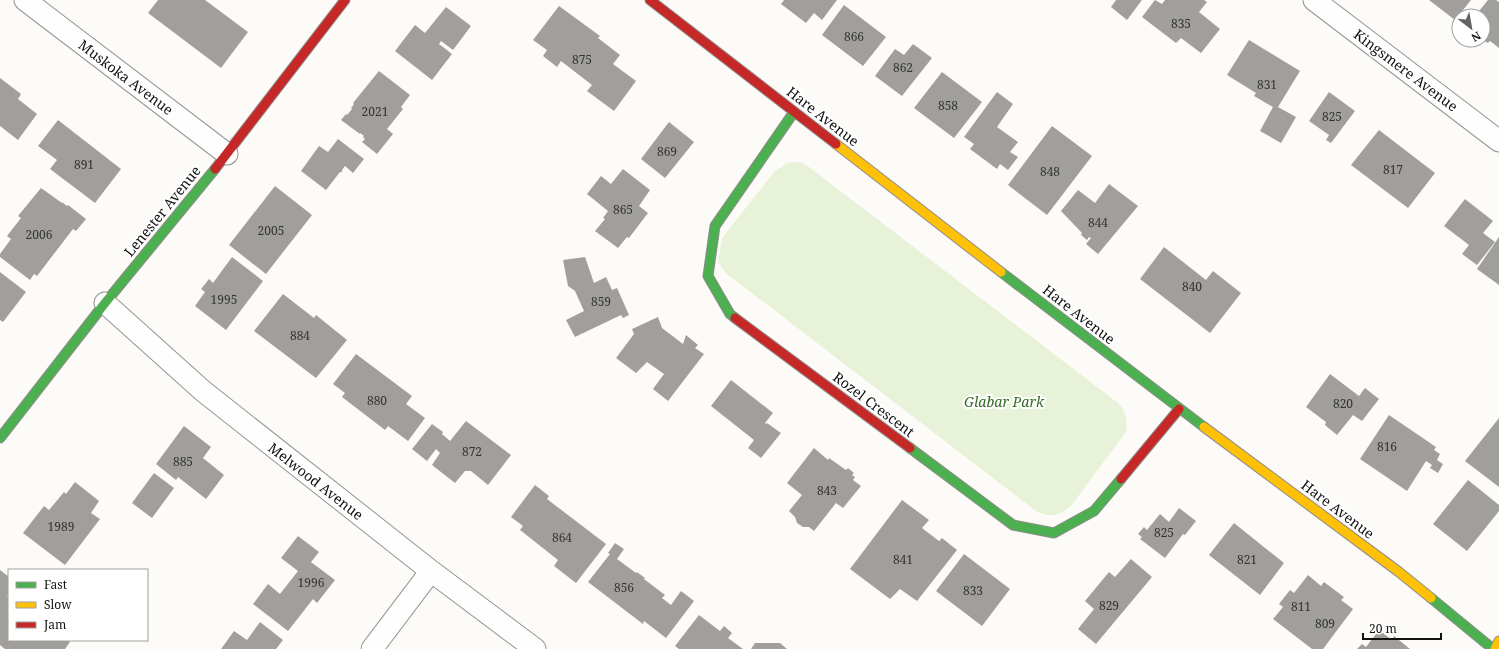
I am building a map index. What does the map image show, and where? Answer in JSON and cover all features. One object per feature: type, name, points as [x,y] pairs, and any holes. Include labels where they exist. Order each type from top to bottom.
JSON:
[{"type":"street","name":"Muskoka Avenue","points":[[25,0],[227,154]]},
{"type":"street","name":"Lenester Avenue","points":[[0,438],[105,303],[227,154],[345,0]]},
{"type":"street","name":"Hare Avenue","points":[[650,0],[1179,409],[1399,572],[1494,649]]},
{"type":"street","name":"Kingsmere Avenue","points":[[1314,0],[1499,141]]},
{"type":"street","name":"Rozel Crescent","points":[[794,112],[715,226],[708,276],[730,314],[1013,525],[1054,533],[1094,511],[1179,409]]},
{"type":"street","name":"Melwood Avenue","points":[[105,303],[203,391],[431,571],[535,649]]},
{"type":"street","points":[[372,649],[431,571]]},
{"type":"street","points":[[1494,649],[1499,642]]},
{"type":"green space","name":"Glabar Park","points":[[787,163],[802,163],[809,167],[1121,406],[1126,416],[1126,432],[1071,506],[1063,512],[1054,515],[1045,515],[1036,511],[727,274],[722,268],[718,261],[722,238],[774,172]]},
{"type":"building","points":[[158,0],[205,0],[248,32],[221,68],[148,13]]},
{"type":"building","points":[[784,0],[837,0],[822,20],[814,13],[806,23],[781,4]]},
{"type":"building","points":[[1116,0],[1142,0],[1127,20],[1111,7]]},
{"type":"building","points":[[1155,0],[1162,4],[1165,0],[1204,0],[1207,2],[1199,12],[1220,29],[1201,53],[1181,38],[1176,43],[1142,17]]},
{"type":"building","points":[[1429,0],[1471,0],[1465,8],[1451,8],[1451,17]]},
{"type":"building","points":[[1488,0],[1496,0],[1499,2],[1499,48],[1491,42],[1491,8],[1482,8]]},
{"type":"building","points":[[844,5],[886,37],[863,66],[822,35]]},
{"type":"building","points":[[559,6],[600,36],[598,38],[620,55],[613,64],[636,81],[614,111],[587,91],[592,85],[561,61],[557,67],[543,56],[547,50],[533,40]]},
{"type":"building","points":[[446,7],[471,26],[453,50],[441,41],[439,44],[452,54],[432,80],[395,51],[415,25],[425,33]]},
{"type":"building","points":[[1249,40],[1300,71],[1278,107],[1296,117],[1281,143],[1260,131],[1273,107],[1254,96],[1256,93],[1227,75]]},
{"type":"building","points":[[913,44],[932,58],[902,96],[875,76],[895,49],[904,55]]},
{"type":"building","points":[[379,71],[410,95],[401,107],[403,109],[387,129],[393,134],[377,154],[362,142],[365,139],[363,137],[364,136],[341,120],[352,109],[353,103]]},
{"type":"building","points":[[942,72],[982,102],[954,138],[914,108]]},
{"type":"building","points":[[0,78],[21,94],[18,99],[37,114],[18,140],[0,126]]},
{"type":"building","points":[[997,92],[1013,104],[997,127],[1018,142],[1010,152],[1018,157],[1008,170],[1000,164],[997,169],[970,149],[974,144],[964,137]]},
{"type":"building","points":[[1329,92],[1355,111],[1331,143],[1326,140],[1329,135],[1309,121]]},
{"type":"building","points":[[58,120],[121,169],[95,203],[50,169],[57,160],[38,146]]},
{"type":"building","points":[[669,122],[694,142],[665,178],[641,159]]},
{"type":"building","points":[[1052,126],[1092,156],[1047,215],[1008,185]]},
{"type":"building","points":[[1379,130],[1435,173],[1408,208],[1351,165]]},
{"type":"building","points":[[338,139],[364,159],[353,173],[345,166],[342,172],[340,172],[326,190],[301,171],[319,146],[328,152]]},
{"type":"building","points":[[623,169],[650,190],[639,206],[648,213],[629,238],[627,237],[618,248],[595,231],[605,219],[603,218],[608,211],[587,194],[601,176],[611,184]]},
{"type":"building","points":[[1109,184],[1138,206],[1098,254],[1086,244],[1091,238],[1089,237],[1087,240],[1081,235],[1082,233],[1061,211],[1078,190],[1095,203]]},
{"type":"building","points":[[275,186],[312,215],[266,274],[229,245]]},
{"type":"building","points":[[41,188],[62,203],[67,206],[68,205],[86,219],[76,231],[73,229],[37,276],[34,274],[30,280],[0,257],[0,254],[11,239],[7,236],[21,218],[18,216]]},
{"type":"building","points":[[1465,199],[1493,221],[1483,233],[1495,242],[1477,265],[1462,254],[1469,245],[1444,226]]},
{"type":"building","points":[[1499,237],[1499,285],[1477,269]]},
{"type":"building","points":[[1164,247],[1206,280],[1213,271],[1241,293],[1210,333],[1140,279]]},
{"type":"building","points":[[232,257],[263,281],[226,330],[195,306],[205,292],[201,289],[209,279],[213,283]]},
{"type":"building","points":[[585,257],[594,283],[606,277],[612,290],[617,288],[629,315],[623,318],[621,315],[575,337],[566,320],[584,311],[575,291],[568,286],[563,260]]},
{"type":"building","points":[[0,272],[26,292],[3,322],[0,320]]},
{"type":"building","points":[[283,294],[314,318],[316,315],[347,340],[316,378],[254,331]]},
{"type":"building","points":[[658,317],[662,328],[683,344],[686,335],[698,345],[695,348],[704,354],[668,401],[653,389],[664,374],[647,362],[636,373],[616,358],[634,334],[632,329]]},
{"type":"building","points":[[356,354],[412,396],[406,404],[425,418],[408,441],[388,426],[385,430],[342,397],[345,393],[333,384]]},
{"type":"building","points":[[1330,374],[1359,396],[1365,388],[1379,399],[1362,421],[1353,415],[1337,435],[1325,425],[1326,422],[1306,407]]},
{"type":"building","points":[[731,380],[773,413],[765,423],[781,433],[761,458],[748,448],[754,440],[711,406]]},
{"type":"building","points":[[1389,415],[1436,447],[1434,450],[1440,454],[1437,460],[1443,464],[1438,473],[1430,468],[1432,465],[1426,461],[1407,491],[1360,459]]},
{"type":"building","points":[[1499,418],[1499,487],[1465,461]]},
{"type":"building","points":[[466,421],[511,455],[488,485],[471,471],[465,471],[455,483],[432,465],[440,453],[436,449],[427,461],[412,449],[432,424],[443,432],[442,434],[450,441]]},
{"type":"building","points":[[184,426],[211,447],[203,458],[224,475],[206,499],[178,477],[176,480],[156,464]]},
{"type":"building","points":[[814,448],[828,460],[829,458],[846,470],[848,468],[854,473],[852,475],[855,477],[853,480],[861,486],[843,508],[836,503],[814,531],[809,527],[803,527],[797,523],[795,517],[789,511],[802,495],[787,483]]},
{"type":"building","points":[[154,473],[174,488],[152,518],[132,503]]},
{"type":"building","points":[[1468,480],[1499,505],[1499,511],[1467,551],[1433,524]]},
{"type":"building","points":[[75,482],[99,501],[91,513],[100,519],[65,565],[23,533],[44,506],[49,510],[64,492],[66,494]]},
{"type":"building","points":[[535,485],[549,496],[547,499],[606,544],[576,583],[554,566],[558,560],[520,530],[523,526],[511,517]]},
{"type":"building","points":[[902,500],[929,520],[922,528],[939,541],[942,538],[957,550],[917,601],[900,589],[890,599],[850,569]]},
{"type":"building","points":[[1179,508],[1196,521],[1185,535],[1183,534],[1165,558],[1140,539],[1142,537],[1138,534],[1144,527],[1147,530],[1160,514],[1169,522]]},
{"type":"building","points":[[1234,523],[1284,563],[1260,595],[1209,555]]},
{"type":"building","points":[[298,536],[319,552],[311,562],[335,580],[317,603],[313,599],[288,631],[253,604],[268,584],[280,594],[298,571],[281,558]]},
{"type":"building","points":[[615,543],[624,549],[617,559],[645,578],[644,579],[665,595],[662,598],[671,605],[681,591],[694,601],[666,638],[644,621],[643,624],[588,582],[610,554],[608,553]]},
{"type":"building","points":[[964,554],[1010,589],[982,626],[936,591]]},
{"type":"building","points":[[1131,559],[1152,577],[1096,644],[1078,629],[1094,609],[1085,601],[1109,572],[1115,577]]},
{"type":"building","points":[[0,570],[8,576],[8,641],[70,642],[65,649],[5,649],[0,645]]},
{"type":"building","points":[[1308,575],[1321,586],[1324,582],[1344,597],[1341,600],[1353,609],[1323,649],[1312,649],[1273,619],[1283,607],[1279,604],[1290,590],[1294,593]]},
{"type":"building","points":[[699,615],[720,631],[724,626],[732,633],[728,638],[743,649],[679,649],[675,646]]},
{"type":"building","points":[[260,622],[283,640],[276,649],[221,649],[234,631],[247,640]]},
{"type":"building","points":[[1379,630],[1392,640],[1394,636],[1410,649],[1357,649],[1362,644],[1366,647]]},
{"type":"building","points":[[755,643],[780,643],[787,649],[751,649]]},
{"type":"traffic: fast","points":[[735,318],[730,314],[708,276],[715,226],[794,112]]},
{"type":"traffic: fast","points":[[0,438],[105,303],[215,169]]},
{"type":"traffic: fast","points":[[1001,272],[1204,427]]},
{"type":"traffic: fast","points":[[910,448],[1013,525],[1054,533],[1094,511],[1121,479]]},
{"type":"traffic: fast","points":[[1431,598],[1493,649]]},
{"type":"traffic: slow","points":[[836,144],[1001,272]]},
{"type":"traffic: slow","points":[[1204,427],[1399,572],[1431,598]]},
{"type":"traffic: slow","points":[[1495,649],[1499,641]]},
{"type":"traffic: jam","points":[[215,169],[345,0]]},
{"type":"traffic: jam","points":[[650,0],[836,144]]},
{"type":"traffic: jam","points":[[735,318],[910,448]]},
{"type":"traffic: jam","points":[[1121,479],[1179,409]]}]
